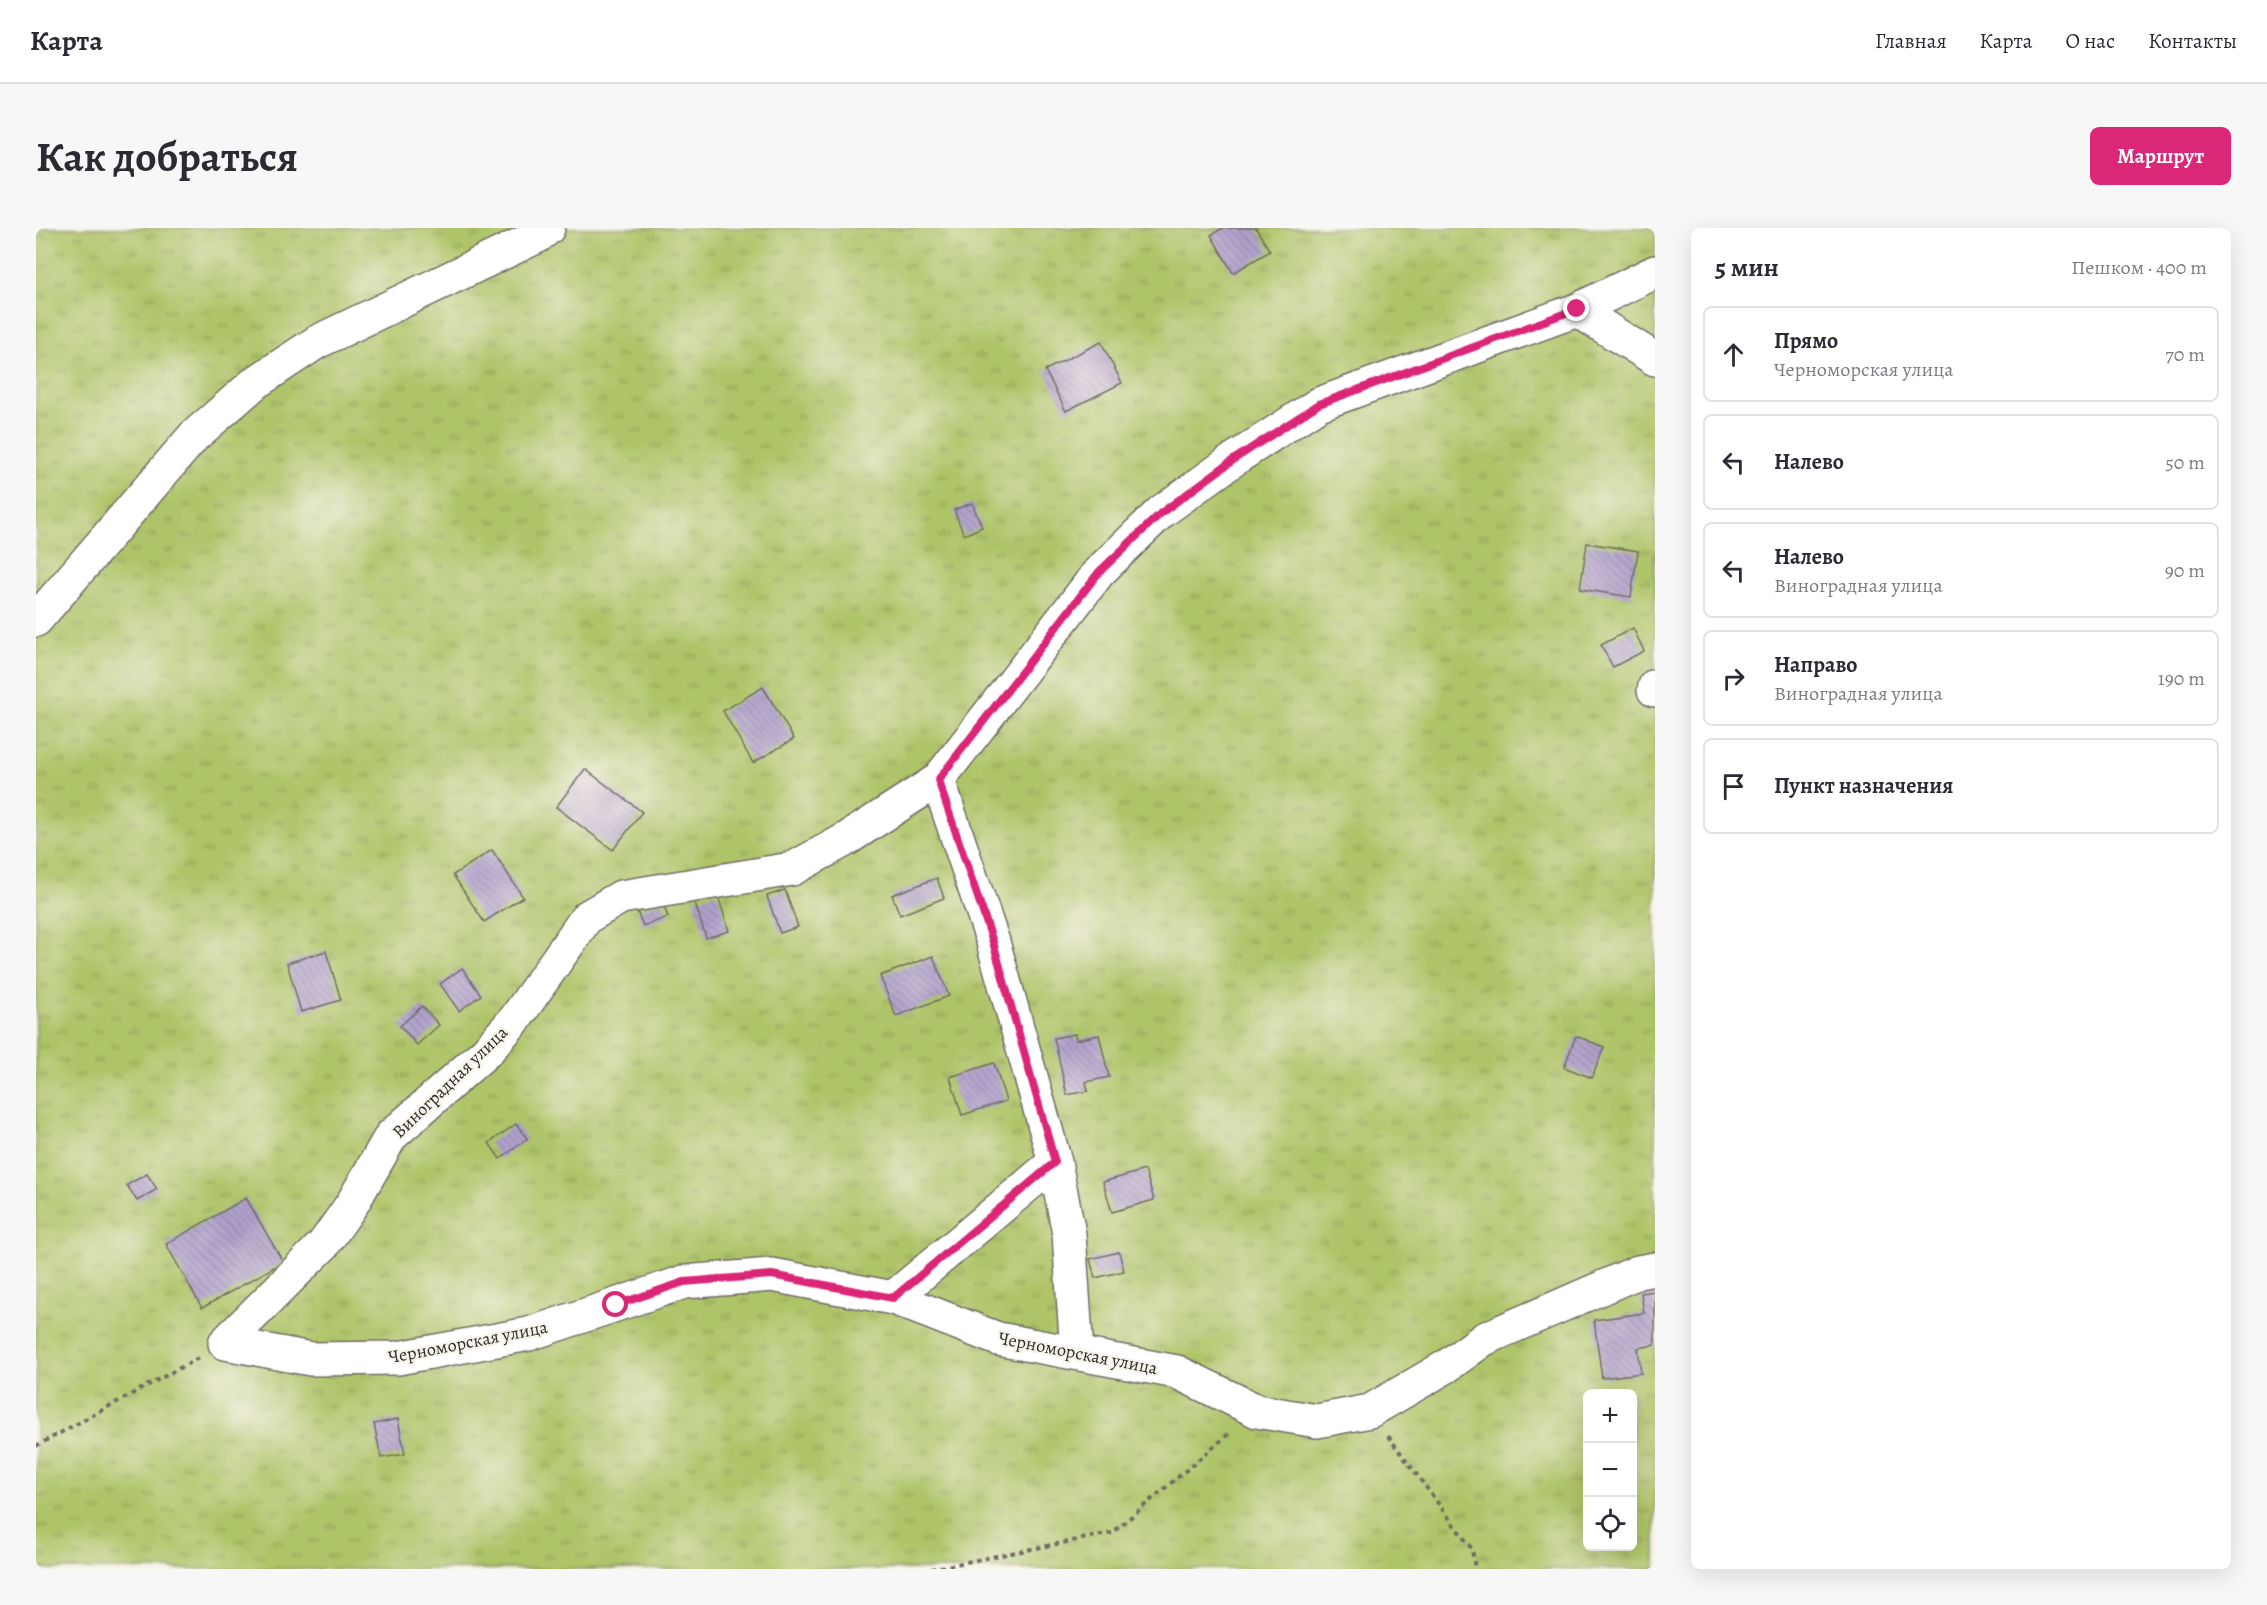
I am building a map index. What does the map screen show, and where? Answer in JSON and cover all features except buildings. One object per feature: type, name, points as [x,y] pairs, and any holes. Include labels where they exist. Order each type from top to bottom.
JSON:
[{"type":"street","points":[[36,620],[194,436],[255,383],[316,342],[538,237],[548,228]]},
{"type":"street","name":"Виноградная улица","points":[[225,1344],[324,1244],[352,1204],[391,1136],[487,1051],[516,1018],[587,917],[621,897],[792,869],[845,840],[938,780],[1099,572],[1161,513],[1236,458],[1319,404],[1577,309],[1655,272]]},
{"type":"street","points":[[1577,309],[1655,358]]},
{"type":"street","points":[[938,780],[993,942],[1055,1162],[1069,1234],[1077,1353]]},
{"type":"street","points":[[893,1298],[1055,1162]]},
{"type":"street","name":"Черноморская улица","points":[[225,1344],[311,1359],[398,1358],[529,1334],[684,1282],[772,1275],[893,1298],[998,1339],[1177,1372],[1257,1411],[1317,1421],[1370,1411],[1447,1366],[1484,1339],[1638,1272],[1655,1269]]},
{"type":"path","points":[[36,1446],[225,1344]]},
{"type":"path","points":[[931,1569],[1112,1533],[1257,1411]]},
{"type":"path","points":[[1370,1411],[1472,1549],[1475,1569]]},
{"type":"green space","points":[[36,228],[1655,228],[1655,1569],[36,1569]]},
{"type":"route","points":[[616,1305],[684,1282],[772,1275],[893,1298],[1055,1162],[993,942],[938,780],[1099,572],[1161,513],[1236,458],[1319,404],[1577,309]]}]
